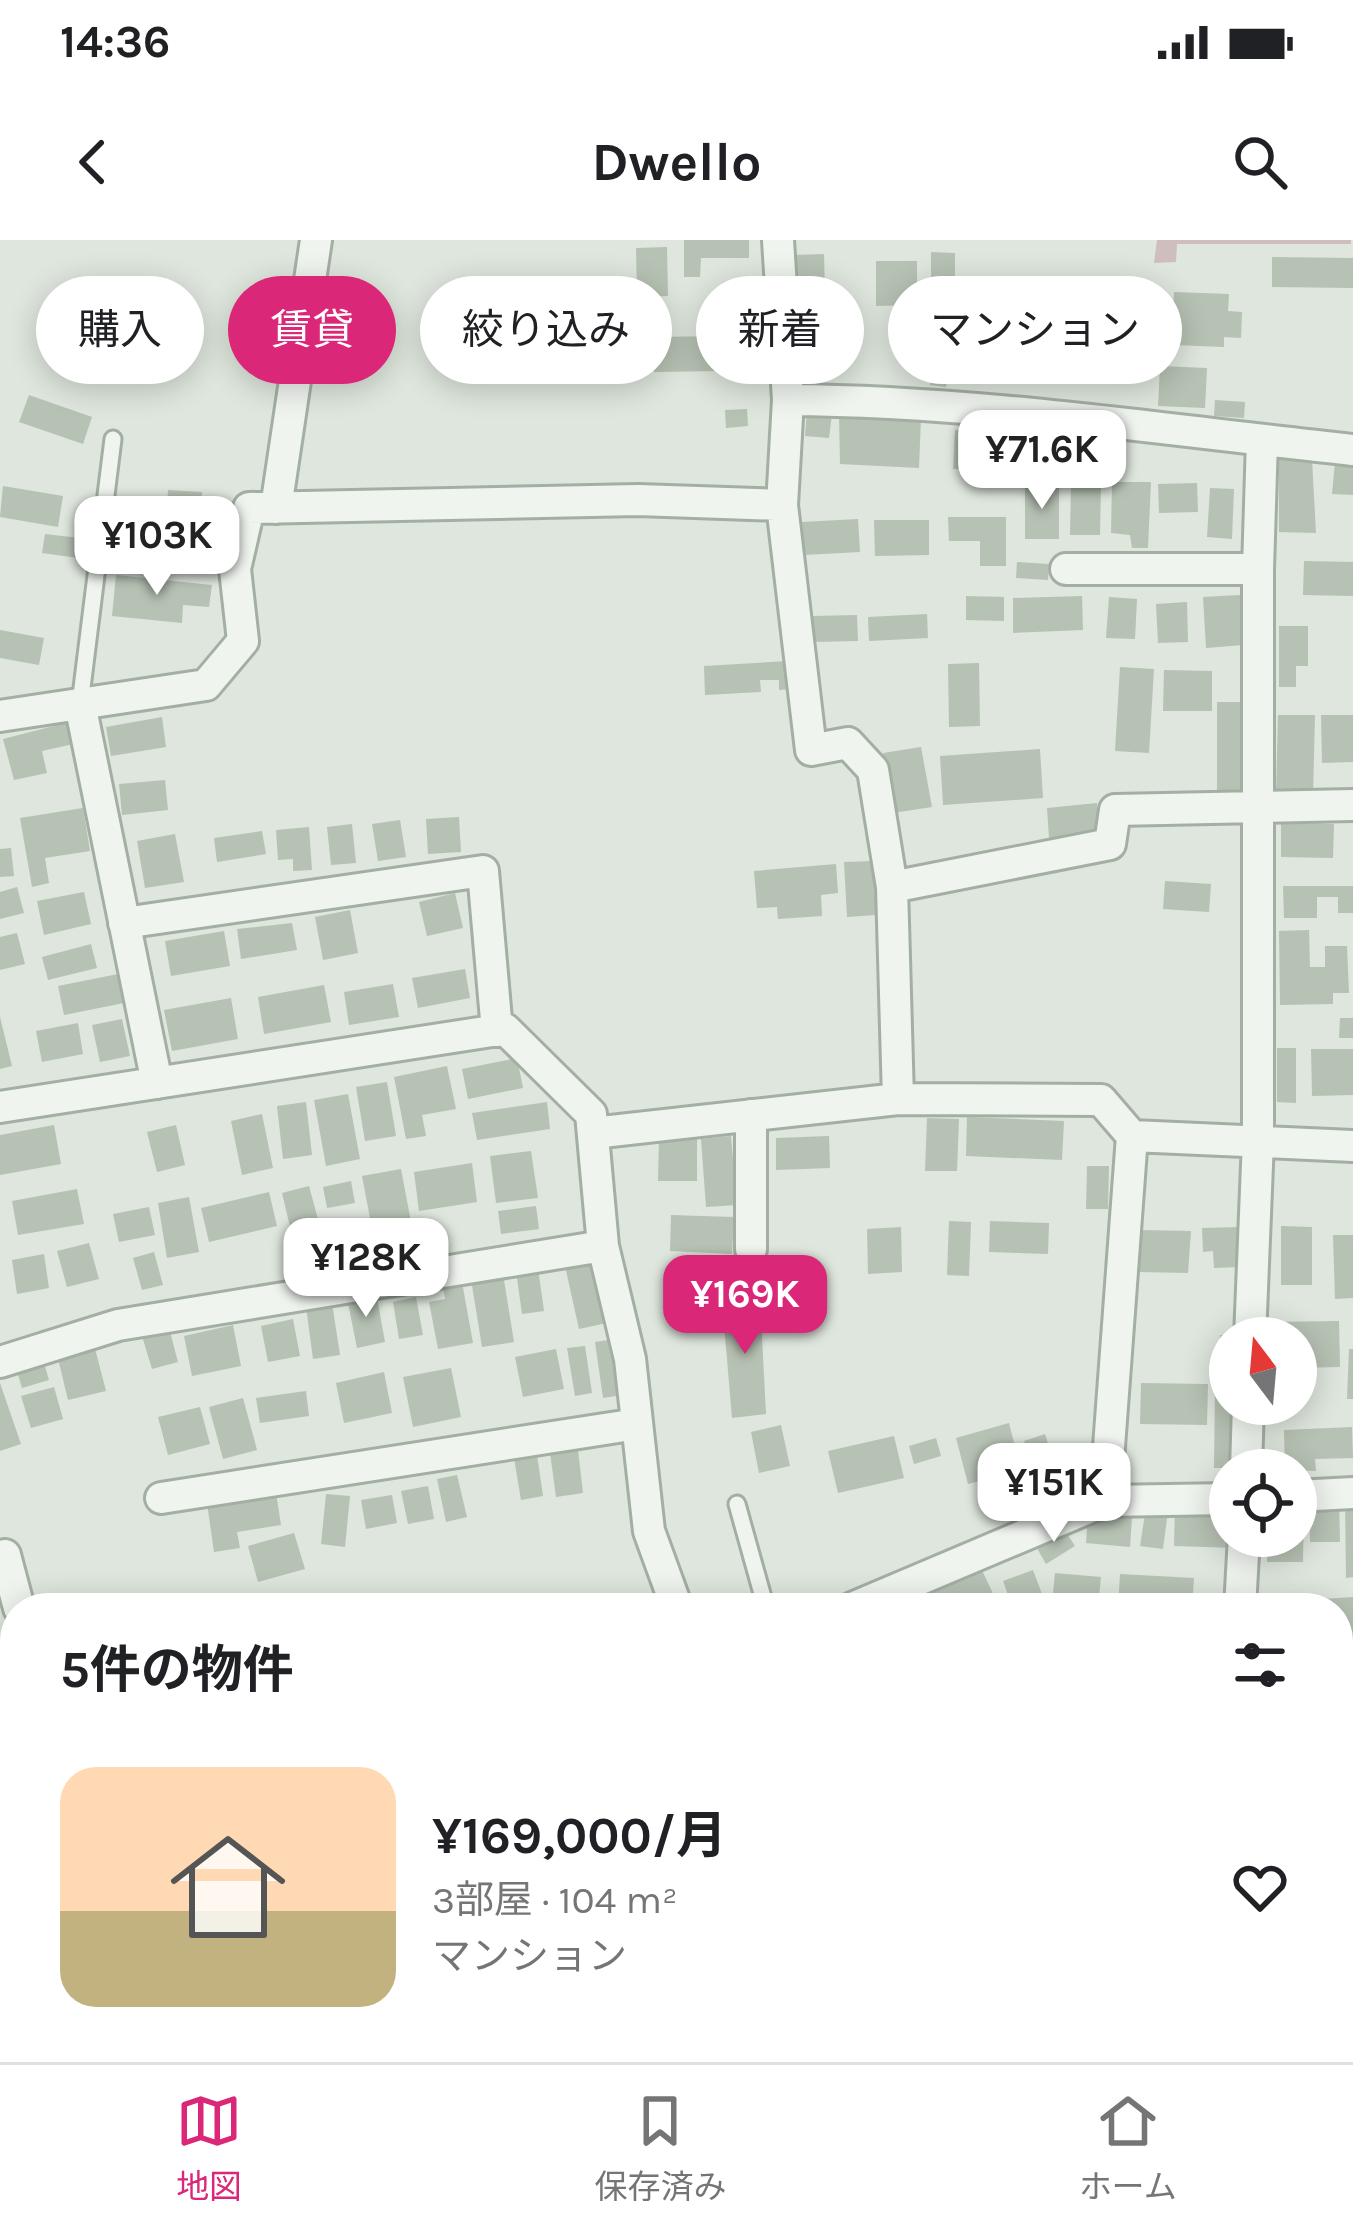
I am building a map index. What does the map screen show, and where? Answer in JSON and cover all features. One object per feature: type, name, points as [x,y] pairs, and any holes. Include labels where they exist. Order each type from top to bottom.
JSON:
[{"type":"street","points":[[276,508],[316,240]]},
{"type":"street","points":[[778,240],[788,400],[782,505],[812,750],[848,742],[873,770],[892,887],[898,1099]]},
{"type":"street","points":[[788,400],[889,400],[1353,449]]},
{"type":"street","points":[[1251,1317],[1258,1139],[1262,440]]},
{"type":"street","points":[[0,716],[206,686],[243,641],[235,569],[249,508],[638,500],[782,505]]},
{"type":"street","points":[[1066,569],[1258,569]]},
{"type":"street","points":[[80,704],[157,1083]]},
{"type":"street","points":[[892,887],[1110,844],[1114,810],[1353,805]]},
{"type":"street","points":[[124,922],[483,871],[496,1030]]},
{"type":"street","points":[[0,1107],[505,1029],[591,1114],[603,1246],[630,1359],[649,1531],[672,1593]]},
{"type":"street","points":[[593,1133],[898,1099],[1101,1100],[1132,1136],[1105,1501]]},
{"type":"street","points":[[751,1115],[751,1249]]},
{"type":"street","points":[[1132,1136],[1353,1146]]},
{"type":"street","points":[[0,1362],[118,1325],[603,1246]]},
{"type":"street","points":[[161,1498],[637,1424]]},
{"type":"street","points":[[1317,1495],[1353,1493]]},
{"type":"street","points":[[887,1593],[1105,1501],[1209,1499]]},
{"type":"street","points":[[0,1557],[5,1555],[15,1593]]},
{"type":"street","points":[[1241,1593],[1243,1557]]},
{"type":"lane","points":[[80,704],[113,439]]},
{"type":"lane","points":[[737,1504],[762,1593]]},
{"type":"shaded area","points":[[1157,240],[1351,240],[1351,244],[1177,244],[1176,262],[1154,263]]},
{"type":"building","points":[[684,240],[749,240],[749,258],[701,258],[700,276],[684,277]]},
{"type":"building","points":[[667,247],[668,276],[637,276],[636,248]]},
{"type":"building","points":[[931,252],[955,253],[955,276],[931,276]]},
{"type":"building","points":[[824,254],[825,276],[793,276],[792,255]]},
{"type":"building","points":[[1272,257],[1353,258],[1353,288],[1272,287]]},
{"type":"building","points":[[876,261],[917,261],[917,276],[888,276],[888,306],[876,306]]},
{"type":"building","points":[[1182,292],[1229,294],[1228,311],[1242,312],[1241,338],[1224,337],[1224,347],[1182,345]]},
{"type":"building","points":[[696,336],[696,371],[672,372],[672,337]]},
{"type":"building","points":[[1182,367],[1207,368],[1205,408],[1158,406],[1159,384],[1182,384]]},
{"type":"building","points":[[29,395],[92,417],[83,444],[19,422]]},
{"type":"building","points":[[1215,400],[1245,402],[1244,418],[1214,416]]},
{"type":"building","points":[[747,409],[748,426],[726,428],[725,410]]},
{"type":"building","points":[[807,411],[832,414],[829,438],[805,436]]},
{"type":"building","points":[[839,415],[921,418],[919,468],[840,464]]},
{"type":"building","points":[[955,430],[1003,432],[1002,471],[953,469]]},
{"type":"building","points":[[1279,456],[1312,459],[1316,533],[1279,532]]},
{"type":"building","points":[[1335,462],[1353,464],[1353,495],[1332,494]]},
{"type":"building","points":[[1112,482],[1151,482],[1148,548],[1132,548],[1130,535],[1111,533]]},
{"type":"building","points":[[1197,483],[1198,512],[1159,513],[1158,484]]},
{"type":"building","points":[[1071,484],[1101,485],[1100,535],[1070,535]]},
{"type":"building","points":[[3,486],[63,496],[58,527],[0,517]]},
{"type":"building","points":[[1025,486],[1059,486],[1059,539],[1025,539]]},
{"type":"building","points":[[1210,488],[1234,489],[1232,539],[1207,537]]},
{"type":"building","points":[[168,490],[202,492],[201,511],[167,509]]},
{"type":"building","points":[[137,516],[210,528],[205,559],[132,547]]},
{"type":"building","points":[[948,517],[1006,517],[1006,566],[980,566],[980,541],[949,541]]},
{"type":"building","points":[[858,519],[860,552],[804,555],[802,522]]},
{"type":"building","points":[[874,520],[929,520],[929,555],[875,556]]},
{"type":"building","points":[[45,534],[88,539],[85,559],[42,553]]},
{"type":"building","points":[[1304,561],[1353,562],[1353,596],[1303,595]]},
{"type":"building","points":[[1017,562],[1049,564],[1048,580],[1016,578]]},
{"type":"building","points":[[116,575],[212,585],[209,607],[183,605],[182,623],[112,616]]},
{"type":"building","points":[[1240,595],[1243,645],[1206,648],[1203,597]]},
{"type":"building","points":[[966,596],[1004,597],[1004,621],[966,620]]},
{"type":"building","points":[[1082,596],[1083,630],[1013,633],[1013,598]]},
{"type":"building","points":[[1109,597],[1137,599],[1135,639],[1106,638]]},
{"type":"building","points":[[1187,602],[1188,642],[1158,643],[1156,604]]},
{"type":"building","points":[[927,614],[928,638],[869,641],[868,617]]},
{"type":"building","points":[[857,615],[858,641],[813,642],[813,616]]},
{"type":"building","points":[[1279,626],[1308,626],[1308,666],[1296,666],[1296,687],[1279,687]]},
{"type":"building","points":[[0,630],[44,638],[39,665],[0,658]]},
{"type":"building","points":[[789,661],[791,689],[779,690],[779,680],[760,680],[761,692],[705,695],[704,666]]},
{"type":"building","points":[[979,663],[980,726],[949,727],[948,664]]},
{"type":"building","points":[[1120,667],[1154,669],[1149,753],[1115,751]]},
{"type":"building","points":[[1164,670],[1212,671],[1212,711],[1163,711]]},
{"type":"building","points":[[1217,702],[1250,702],[1250,791],[1217,791]]},
{"type":"building","points":[[1278,715],[1315,715],[1313,797],[1276,795]]},
{"type":"building","points":[[1321,715],[1353,715],[1353,762],[1322,763]]},
{"type":"building","points":[[162,717],[166,747],[111,756],[106,727]]},
{"type":"building","points":[[73,721],[78,743],[42,751],[47,773],[14,780],[3,739]]},
{"type":"building","points":[[921,747],[932,807],[893,813],[883,753]]},
{"type":"building","points":[[1040,749],[1043,798],[943,805],[940,756]]},
{"type":"building","points":[[165,780],[168,810],[122,815],[119,784]]},
{"type":"building","points":[[1097,803],[1099,833],[1049,838],[1047,808]]},
{"type":"building","points":[[83,808],[90,851],[45,858],[49,883],[32,887],[20,818]]},
{"type":"building","points":[[459,817],[461,852],[428,854],[426,819]]},
{"type":"building","points":[[400,820],[406,857],[378,861],[372,824]]},
{"type":"building","points":[[1281,823],[1334,824],[1333,858],[1281,857]]},
{"type":"building","points":[[352,824],[356,863],[331,865],[327,827]]},
{"type":"building","points":[[309,827],[312,870],[293,871],[293,859],[278,860],[276,830]]},
{"type":"building","points":[[262,831],[266,854],[217,862],[214,838]]},
{"type":"building","points":[[175,834],[184,882],[145,888],[137,841]]},
{"type":"building","points":[[11,848],[14,876],[0,877],[0,849]]},
{"type":"building","points":[[873,861],[876,915],[847,917],[844,862]]},
{"type":"building","points":[[836,864],[838,893],[821,895],[822,916],[778,919],[777,907],[757,908],[754,871]]},
{"type":"building","points":[[1165,881],[1211,884],[1209,912],[1163,909]]},
{"type":"building","points":[[1283,886],[1353,886],[1353,913],[1338,913],[1338,897],[1317,897],[1317,918],[1284,918]]},
{"type":"building","points":[[17,887],[24,913],[0,919],[0,892]]},
{"type":"building","points":[[84,892],[91,924],[44,935],[37,901]]},
{"type":"building","points":[[455,893],[463,928],[427,936],[419,902]]},
{"type":"building","points":[[350,910],[358,953],[323,960],[315,917]]},
{"type":"building","points":[[292,923],[297,950],[241,959],[237,929]]},
{"type":"building","points":[[1309,930],[1310,967],[1325,967],[1325,946],[1347,946],[1349,993],[1333,993],[1333,1004],[1280,1005],[1279,931]]},
{"type":"building","points":[[224,931],[230,966],[171,976],[165,941]]},
{"type":"building","points":[[17,933],[25,964],[0,970],[0,937]]},
{"type":"building","points":[[91,944],[97,968],[48,980],[42,957]]},
{"type":"building","points":[[465,969],[470,998],[418,1008],[412,978]]},
{"type":"building","points":[[118,974],[124,1003],[64,1015],[58,986]]},
{"type":"building","points":[[393,984],[399,1017],[349,1025],[344,992]]},
{"type":"building","points":[[324,985],[331,1022],[264,1034],[258,997]]},
{"type":"building","points":[[231,998],[238,1039],[172,1051],[164,1010]]},
{"type":"building","points":[[0,1017],[12,1066],[0,1069]]},
{"type":"building","points":[[1340,1018],[1353,1018],[1353,1038],[1339,1038]]},
{"type":"building","points":[[122,1019],[130,1056],[100,1062],[92,1025]]},
{"type":"building","points":[[78,1023],[83,1054],[42,1062],[36,1031]]},
{"type":"building","points":[[1277,1048],[1296,1048],[1296,1103],[1277,1102]]},
{"type":"building","points":[[1311,1049],[1353,1049],[1353,1095],[1312,1096]]},
{"type":"building","points":[[517,1058],[523,1088],[468,1099],[462,1069]]},
{"type":"building","points":[[447,1066],[456,1109],[422,1115],[426,1136],[406,1139],[394,1077]]},
{"type":"building","points":[[387,1082],[396,1136],[365,1141],[356,1087]]},
{"type":"building","points":[[348,1094],[360,1159],[326,1166],[314,1100]]},
{"type":"building","points":[[306,1102],[312,1155],[283,1159],[277,1106]]},
{"type":"building","points":[[547,1102],[550,1129],[477,1140],[472,1113]]},
{"type":"building","points":[[262,1114],[273,1168],[242,1175],[231,1121]]},
{"type":"building","points":[[967,1117],[1064,1121],[1062,1160],[966,1156]]},
{"type":"building","points":[[927,1118],[959,1119],[957,1171],[925,1171]]},
{"type":"building","points":[[54,1125],[61,1164],[0,1175],[0,1135]]},
{"type":"building","points":[[176,1125],[185,1165],[157,1172],[147,1132]]},
{"type":"building","points":[[731,1136],[737,1205],[706,1207],[701,1139]]},
{"type":"building","points":[[829,1136],[830,1168],[776,1170],[776,1138]]},
{"type":"building","points":[[659,1139],[697,1139],[697,1181],[658,1181]]},
{"type":"building","points":[[531,1151],[538,1198],[496,1203],[490,1156]]},
{"type":"building","points":[[472,1163],[477,1202],[419,1211],[414,1172]]},
{"type":"building","points":[[1087,1166],[1109,1166],[1108,1209],[1086,1209]]},
{"type":"building","points":[[401,1169],[412,1227],[373,1234],[362,1176]]},
{"type":"building","points":[[351,1181],[355,1203],[327,1208],[323,1187]]},
{"type":"building","points":[[309,1186],[325,1245],[296,1252],[282,1193]]},
{"type":"building","points":[[77,1189],[84,1224],[18,1235],[12,1201]]},
{"type":"building","points":[[269,1192],[277,1226],[209,1242],[201,1208]]},
{"type":"building","points":[[189,1197],[199,1252],[167,1258],[158,1203]]},
{"type":"building","points":[[536,1206],[539,1229],[501,1234],[498,1211]]},
{"type":"building","points":[[149,1207],[155,1235],[119,1242],[113,1214]]},
{"type":"building","points":[[671,1215],[734,1217],[732,1254],[670,1251]]},
{"type":"building","points":[[949,1221],[971,1222],[969,1276],[947,1275]]},
{"type":"building","points":[[990,1221],[1049,1223],[1048,1254],[989,1252]]},
{"type":"building","points":[[1281,1226],[1312,1227],[1312,1285],[1281,1285]]},
{"type":"building","points":[[901,1227],[902,1272],[868,1274],[867,1229]]},
{"type":"building","points":[[1238,1227],[1239,1267],[1214,1268],[1213,1251],[1203,1252],[1202,1228]]},
{"type":"building","points":[[1141,1230],[1191,1231],[1188,1273],[1139,1272]]},
{"type":"building","points":[[1333,1235],[1353,1235],[1353,1298],[1335,1299]]},
{"type":"building","points":[[89,1243],[99,1279],[67,1287],[57,1251]]},
{"type":"building","points":[[154,1252],[163,1285],[142,1290],[133,1258]]},
{"type":"building","points":[[44,1254],[49,1288],[17,1294],[12,1260]]},
{"type":"building","points":[[599,1259],[612,1322],[579,1329],[565,1266]]},
{"type":"building","points":[[502,1268],[514,1342],[482,1347],[470,1273]]},
{"type":"building","points":[[538,1268],[544,1311],[522,1314],[516,1271]]},
{"type":"building","points":[[460,1271],[473,1343],[438,1349],[429,1302],[445,1299],[441,1275]]},
{"type":"building","points":[[376,1292],[385,1342],[357,1348],[347,1298]]},
{"type":"building","points":[[416,1297],[423,1335],[399,1339],[393,1302]]},
{"type":"building","points":[[760,1298],[766,1414],[732,1418],[722,1301]]},
{"type":"building","points":[[332,1303],[340,1355],[313,1359],[306,1307]]},
{"type":"building","points":[[293,1319],[300,1356],[268,1362],[261,1326]]},
{"type":"building","points":[[1317,1321],[1339,1321],[1340,1367],[1317,1368]]},
{"type":"building","points":[[233,1325],[241,1366],[192,1376],[184,1336]]},
{"type":"building","points":[[169,1328],[178,1362],[152,1369],[142,1336]]},
{"type":"building","points":[[92,1337],[106,1391],[68,1400],[55,1346]]},
{"type":"building","points":[[615,1339],[623,1395],[603,1398],[595,1342]]},
{"type":"building","points":[[585,1346],[592,1393],[575,1396],[567,1348]]},
{"type":"building","points":[[556,1349],[564,1389],[523,1397],[515,1357]]},
{"type":"building","points":[[1349,1349],[1353,1349],[1353,1399],[1347,1399]]},
{"type":"building","points":[[41,1353],[49,1380],[22,1388],[14,1361]]},
{"type":"building","points":[[451,1368],[461,1417],[413,1427],[403,1377]]},
{"type":"building","points":[[384,1372],[392,1413],[344,1423],[336,1383]]},
{"type":"building","points":[[0,1383],[21,1444],[0,1451]]},
{"type":"building","points":[[1141,1383],[1208,1384],[1207,1425],[1140,1424]]},
{"type":"building","points":[[54,1387],[63,1419],[31,1428],[21,1396]]},
{"type":"building","points":[[306,1391],[309,1416],[260,1423],[256,1398]]},
{"type":"building","points":[[243,1398],[257,1450],[223,1459],[209,1407]]},
{"type":"building","points":[[200,1407],[210,1444],[168,1455],[158,1417]]},
{"type":"building","points":[[1009,1423],[1021,1470],[968,1484],[956,1438]]},
{"type":"building","points":[[781,1425],[790,1466],[759,1473],[751,1432]]},
{"type":"building","points":[[1214,1425],[1243,1425],[1242,1449],[1214,1449]]},
{"type":"building","points":[[1352,1427],[1353,1458],[1317,1459],[1317,1449],[1284,1449],[1284,1430]]},
{"type":"building","points":[[1045,1434],[1058,1474],[1038,1481],[1024,1441]]},
{"type":"building","points":[[894,1436],[904,1478],[838,1493],[828,1451]]},
{"type":"building","points":[[936,1438],[941,1456],[914,1464],[909,1446]]},
{"type":"building","points":[[577,1441],[583,1493],[556,1497],[549,1445]]},
{"type":"building","points":[[536,1448],[543,1496],[521,1500],[513,1452]]},
{"type":"building","points":[[457,1475],[467,1517],[446,1522],[437,1479]]},
{"type":"building","points":[[428,1486],[434,1519],[408,1524],[401,1491]]},
{"type":"building","points":[[276,1493],[281,1525],[237,1532],[240,1548],[214,1552],[207,1503]]},
{"type":"building","points":[[326,1494],[350,1496],[345,1547],[321,1544]]},
{"type":"building","points":[[392,1495],[397,1523],[366,1529],[361,1500]]},
{"type":"building","points":[[1317,1499],[1339,1499],[1340,1542],[1317,1542]]},
{"type":"building","points":[[1345,1500],[1353,1500],[1353,1577],[1346,1578]]},
{"type":"building","points":[[1175,1507],[1209,1508],[1209,1547],[1174,1546]]},
{"type":"building","points":[[1146,1508],[1168,1511],[1163,1549],[1140,1546]]},
{"type":"building","points":[[1088,1514],[1132,1517],[1130,1547],[1086,1543]]},
{"type":"building","points":[[1062,1526],[1075,1546],[1046,1564],[1034,1543]]},
{"type":"building","points":[[294,1533],[305,1569],[258,1582],[248,1546]]},
{"type":"building","points":[[1267,1557],[1303,1557],[1303,1562],[1267,1562]]},
{"type":"building","points":[[981,1568],[993,1593],[926,1593]]},
{"type":"building","points":[[1033,1570],[1042,1593],[1007,1593],[1003,1581]]},
{"type":"building","points":[[1055,1573],[1101,1577],[1099,1593],[1053,1593]]},
{"type":"building","points":[[1120,1574],[1194,1578],[1193,1593],[1119,1593]]}]
